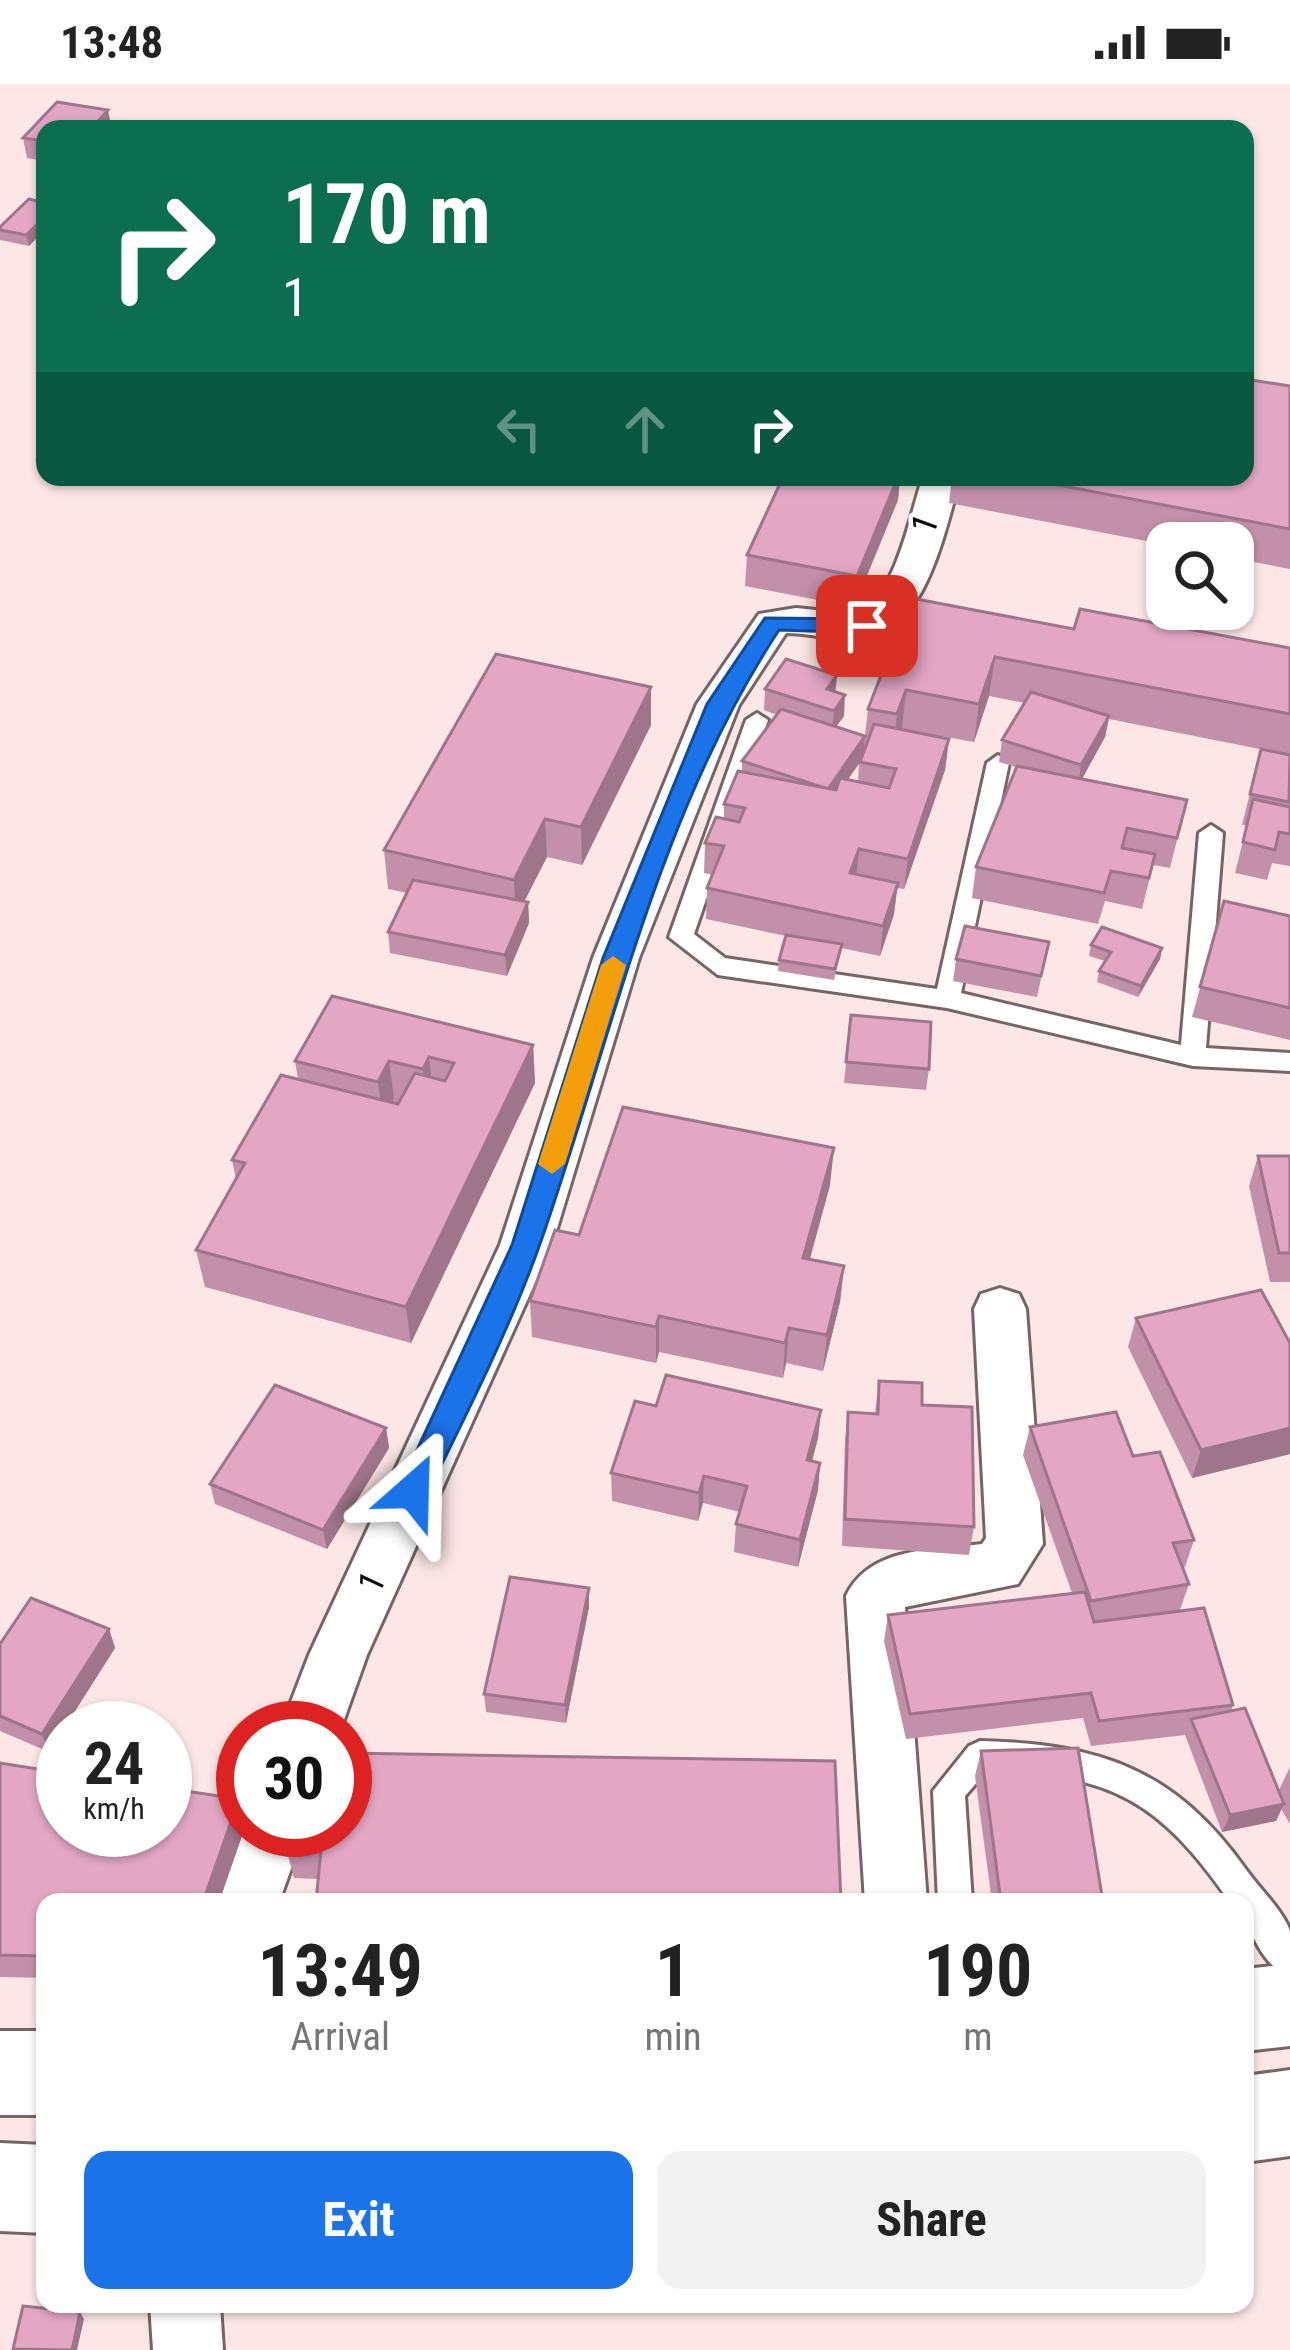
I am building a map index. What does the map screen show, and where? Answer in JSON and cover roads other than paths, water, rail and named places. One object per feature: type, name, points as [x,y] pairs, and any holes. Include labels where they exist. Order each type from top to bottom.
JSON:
[{"type":"highway","points":[[1254,2009],[1290,2005]]},
{"type":"highway","points":[[0,2073],[36,2073]]},
{"type":"highway","points":[[1254,2118],[1290,2113]]},
{"type":"highway","points":[[0,2187],[36,2188]]},
{"type":"street","name":"1","points":[[321,1701],[526,1245],[616,958],[718,704],[773,623],[867,626],[883,618],[902,589],[939,486]]},
{"type":"street","points":[[895,1893],[875,1596],[901,1579],[998,1567],[1015,1544],[1000,1309]]},
{"type":"street","points":[[251,1893],[264,1857]]},
{"type":"street","points":[[186,2313],[188,2350]]},
{"type":"lane","points":[[757,720],[681,938],[718,966],[947,999],[1193,1057],[1290,1062]]},
{"type":"lane","points":[[947,999],[998,763]]},
{"type":"lane","points":[[1193,1057],[1211,833]]},
{"type":"lane","points":[[955,1893],[949,1791],[980,1756],[1050,1754],[1150,1789],[1203,1835],[1243,1893]]},
{"type":"lane","points":[[1254,1909],[1290,1961]]}]
